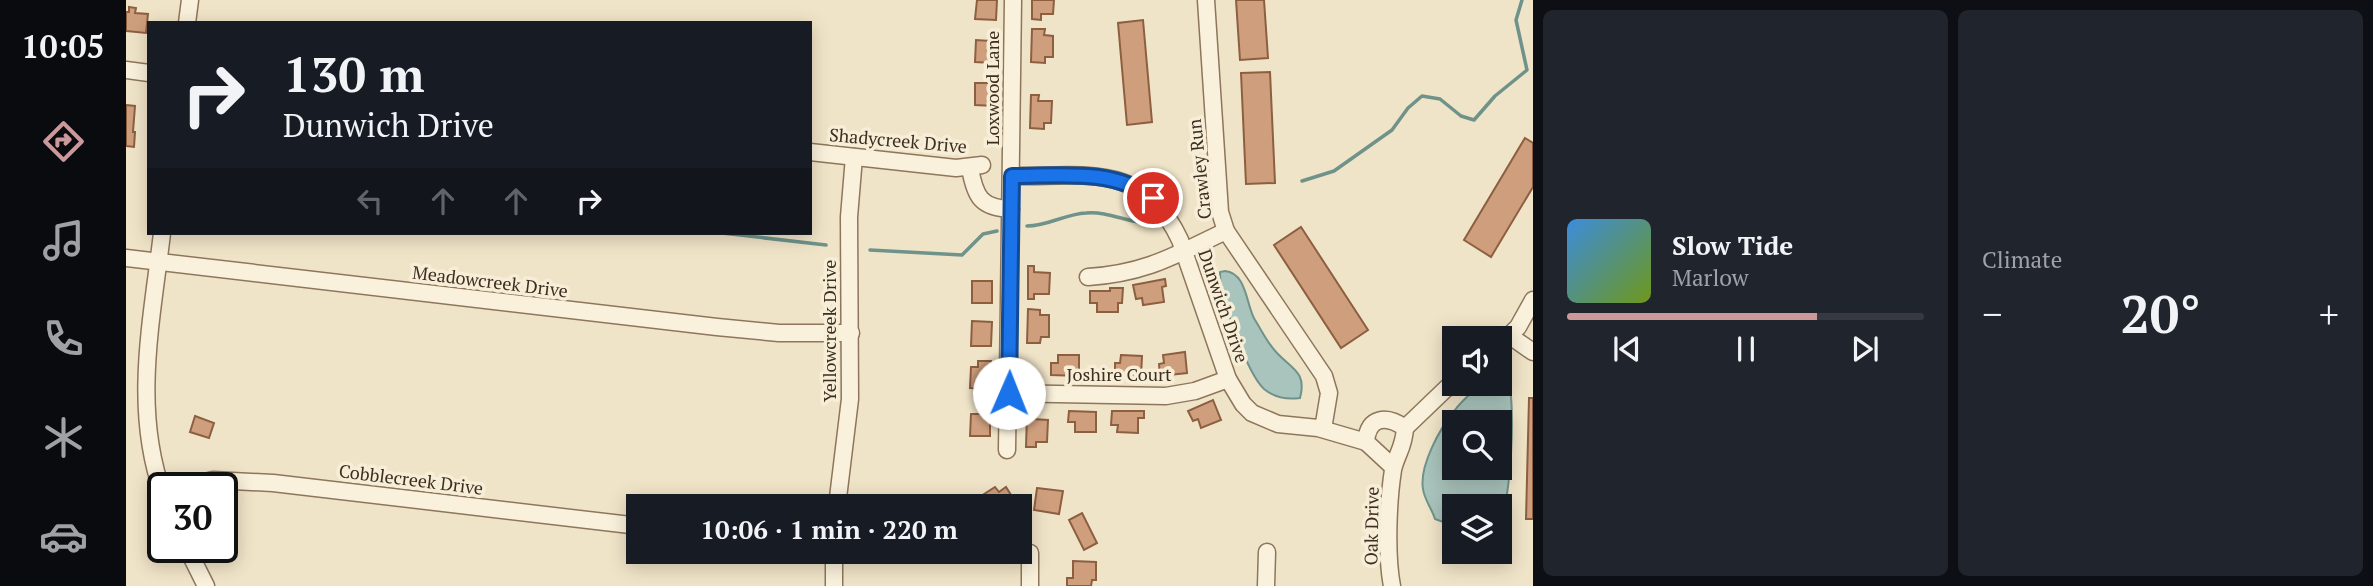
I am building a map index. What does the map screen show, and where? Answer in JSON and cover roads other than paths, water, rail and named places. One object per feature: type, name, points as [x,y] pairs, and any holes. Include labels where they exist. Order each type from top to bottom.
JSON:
[{"type":"street","points":[[187,21],[190,0]]},
{"type":"street","name":"Loxwood Lane","points":[[1007,450],[1013,0]]},
{"type":"street","name":"Crawley Run","points":[[1206,0],[1220,212],[1226,231],[1324,376],[1329,393],[1323,429]]},
{"type":"street","points":[[126,70],[147,73]]},
{"type":"street","name":"Shadycreek Drive","points":[[812,152],[976,167],[972,182],[983,202],[996,209],[1012,209]]},
{"type":"street","name":"Yellowcreek Drive","points":[[838,494],[850,399],[849,217],[854,157]]},
{"type":"street","name":"Dunwich Drive","points":[[1012,176],[1102,177],[1128,183],[1147,193],[1163,209],[1171,222],[1228,380],[1242,404],[1252,414],[1278,424],[1323,429],[1366,442]]},
{"type":"street","points":[[1088,277],[1133,272],[1168,260],[1226,231]]},
{"type":"street","points":[[156,472],[145,405],[148,348],[162,235]]},
{"type":"street","name":"Meadowcreek Drive","points":[[126,258],[717,327],[779,333],[851,333]]},
{"type":"street","points":[[1512,331],[1533,300]]},
{"type":"street","points":[[1512,344],[1533,352]]},
{"type":"street","name":"Joshire Court","points":[[1009,393],[1166,396],[1228,380]]},
{"type":"street","points":[[1366,442],[1370,427],[1381,419],[1393,420],[1405,428],[1442,393]]},
{"type":"street","name":"Oak Drive","points":[[1392,586],[1389,552],[1393,467],[1403,447],[1405,428]]},
{"type":"street","name":"Oak Drive","points":[[1366,442],[1393,467]]},
{"type":"street","name":"Cobblecreek Drive","points":[[238,481],[273,482],[626,524]]},
{"type":"street","points":[[1266,586],[1267,552]]},
{"type":"street","points":[[194,563],[205,586]]},
{"type":"street","points":[[834,564],[834,586]]},
{"type":"street","points":[[1030,564],[1030,586]]},
{"type":"water","points":[[1225,271],[1238,277],[1252,314],[1265,337],[1300,377],[1300,398],[1277,396],[1264,389],[1257,380],[1242,351],[1224,298],[1220,272]]},
{"type":"water","points":[[1467,396],[1510,396],[1512,410],[1455,410]]},
{"type":"water","points":[[1442,429],[1442,480],[1508,480],[1507,494],[1442,494],[1442,522],[1435,519],[1425,496],[1423,480],[1427,459]]},
{"type":"waterway","points":[[1302,181],[1334,171],[1392,130],[1408,108],[1422,96],[1440,99],[1461,116],[1474,120],[1495,96],[1527,70],[1516,20],[1522,0]]},
{"type":"waterway","points":[[1027,226],[1086,213],[1146,223]]},
{"type":"waterway","points":[[870,250],[962,255],[983,234],[997,231]]},
{"type":"waterway","points":[[739,235],[826,245]]}]
